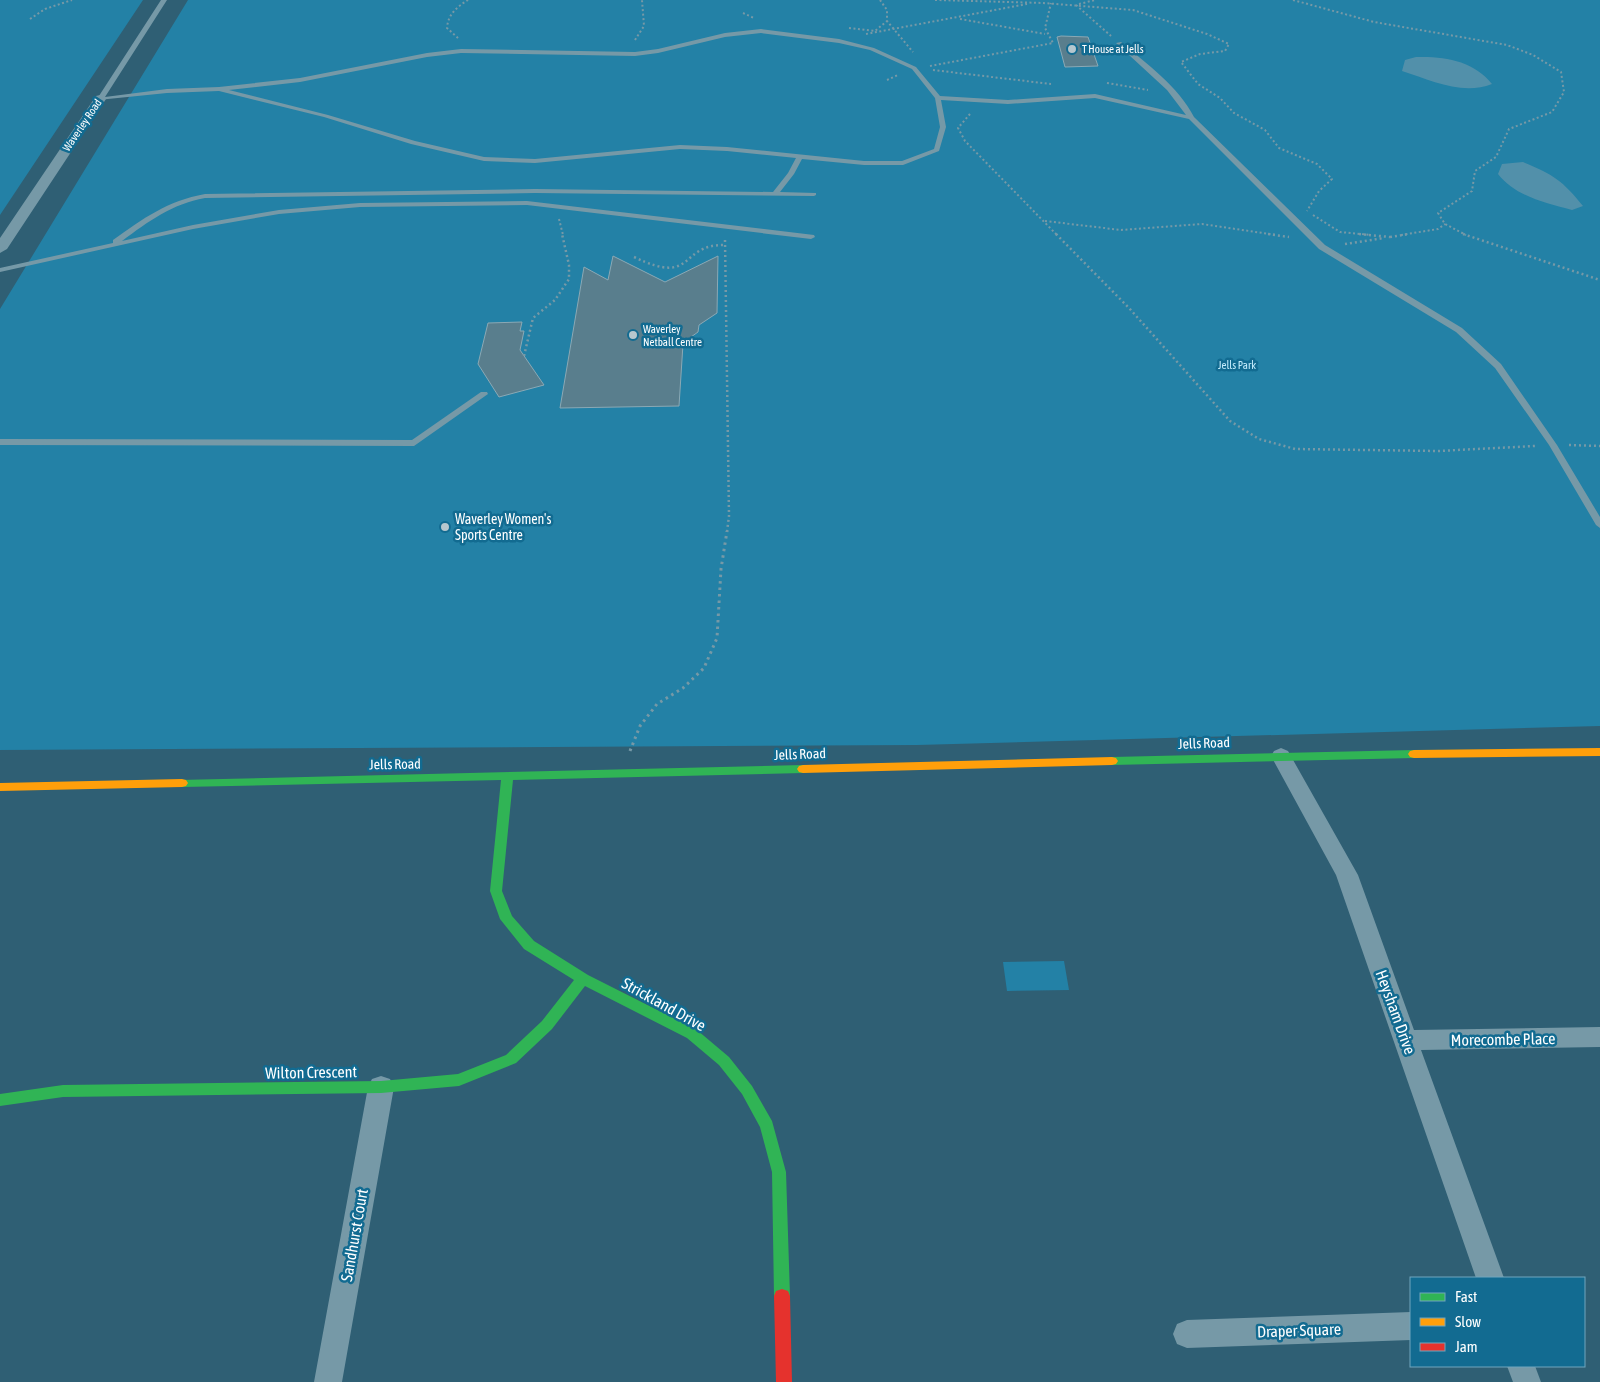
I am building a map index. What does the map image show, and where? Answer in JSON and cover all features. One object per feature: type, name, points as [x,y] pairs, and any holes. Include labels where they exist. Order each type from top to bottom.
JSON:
[{"type":"main road","name":"Jells Road","points":[[0,787],[507,777],[1281,756],[1600,752]]},
{"type":"main road","name":"Strickland Drive","points":[[507,777],[496,892],[506,919],[529,945],[584,979],[692,1034],[724,1061],[747,1090],[767,1126],[779,1172],[784,1382]]},
{"type":"main road","name":"Wilton Crescent","points":[[0,1100],[12,1096],[63,1091],[381,1087],[459,1080],[511,1059],[547,1025],[584,979]]},
{"type":"street","name":"Waverley Road","points":[[0,249],[100,99]]},
{"type":"street","name":"Heysham Drive","points":[[1281,756],[1347,875],[1490,1277]]},
{"type":"street","name":"Morecombe Place","points":[[1406,1040],[1600,1038]]},
{"type":"street","name":"Sandhurst Court","points":[[328,1382],[381,1087]]},
{"type":"street","name":"Draper Square","points":[[1187,1334],[1410,1326]]},
{"type":"street","points":[[1521,1367],[1527,1382]]},
{"type":"lane","name":"Waverley Road","points":[[100,99],[164,0]]},
{"type":"lane","points":[[100,99],[167,91],[219,89],[300,80],[427,55],[461,51],[635,54],[658,51],[725,35],[761,32],[839,41],[872,49],[914,68],[938,98],[943,127],[937,150],[902,163],[864,164],[680,147],[535,161],[484,159],[421,145],[326,116],[219,89]]},
{"type":"lane","points":[[1119,43],[1177,99],[1192,118],[1322,248],[1459,330],[1498,366],[1553,444],[1600,525]]},
{"type":"lane","points":[[938,98],[988,102],[1094,96],[1128,102],[1192,118]]},
{"type":"lane","points":[[775,194],[791,174],[800,157]]},
{"type":"lane","points":[[111,246],[166,206],[184,199],[205,196],[562,192],[814,194]]},
{"type":"lane","points":[[556,207],[562,192]]},
{"type":"lane","points":[[0,270],[193,227],[279,212],[360,205],[527,203],[810,237]]},
{"type":"lane","points":[[0,442],[414,443],[484,394]]},
{"type":"path","points":[[30,19],[45,9],[72,0]]},
{"type":"path","points":[[461,51],[465,46],[447,28],[447,22],[455,9],[468,0]]},
{"type":"path","points":[[635,54],[635,37],[644,26],[642,0]]},
{"type":"path","points":[[876,31],[887,21],[888,10],[880,0]]},
{"type":"path","points":[[935,0],[1033,3]]},
{"type":"path","points":[[1076,5],[1095,0]]},
{"type":"path","points":[[1293,0],[1374,22],[1507,45],[1533,55],[1561,72],[1564,92],[1552,112],[1509,129],[1496,157],[1475,171],[1472,191],[1452,202],[1438,214],[1445,224],[1463,234],[1600,280]]},
{"type":"path","points":[[839,41],[876,31],[1043,2],[1133,10],[1207,34],[1229,44],[1225,51],[1200,54],[1181,62],[1198,84],[1220,98],[1234,113],[1265,130],[1279,148],[1317,164],[1332,179],[1319,191],[1306,210],[1340,232],[1390,237]]},
{"type":"path","points":[[914,68],[1053,43],[1045,34],[1044,24],[1051,3]]},
{"type":"path","points":[[1076,5],[1119,43]]},
{"type":"path","points":[[957,18],[1045,34]]},
{"type":"path","points":[[887,21],[911,49],[917,61],[925,67],[941,72],[1058,85]]},
{"type":"path","points":[[1105,83],[1154,91],[1177,99]]},
{"type":"path","points":[[988,102],[970,114],[958,128],[965,141],[1129,308],[1230,421],[1259,439],[1295,449],[1446,451],[1553,444],[1600,446]]},
{"type":"path","points":[[524,356],[533,318],[555,300],[569,279],[569,265],[556,207]]},
{"type":"path","points":[[1043,221],[1121,230],[1202,224],[1315,240]]},
{"type":"path","points":[[1322,248],[1438,229],[1445,224]]},
{"type":"path","points":[[628,774],[630,746],[640,726],[657,704],[683,688],[704,668],[717,638],[721,569],[729,516],[725,227]]},
{"type":"path","points":[[634,256],[656,267],[670,269],[681,267],[697,251],[707,245],[726,245]]},
{"type":"green space","points":[[0,0],[143,0],[0,215]]},
{"type":"green space","name":"Jells Park","points":[[188,0],[1600,0],[1600,726],[917,745],[0,750],[0,309]]},
{"type":"green space","points":[[1064,961],[1069,990],[1007,991],[1003,962]]},
{"type":"shaded area","points":[[1416,57],[1458,61],[1477,70],[1492,84],[1481,87],[1458,88],[1402,71],[1405,60]]},
{"type":"shaded area","points":[[1523,162],[1557,179],[1583,206],[1572,210],[1531,198],[1513,188],[1498,174],[1502,164]]},
{"type":"building","points":[[1057,37],[1088,37],[1098,66],[1065,67]]},
{"type":"building","name":"Waverley Netball Centre","points":[[613,256],[665,282],[718,256],[717,313],[699,325],[698,332],[691,337],[690,344],[683,344],[679,406],[560,408],[584,267],[608,280]]},
{"type":"building","points":[[522,322],[520,331],[524,331],[520,350],[544,385],[499,397],[478,364],[488,323]]},
{"type":"traffic: fast","points":[[1112,761],[1414,754]]},
{"type":"traffic: fast","points":[[182,783],[803,769]]},
{"type":"traffic: fast","points":[[507,777],[496,891],[506,919],[529,945],[583,979],[692,1034],[724,1061],[747,1090],[767,1126],[779,1172],[782,1296]]},
{"type":"traffic: fast","points":[[0,1100],[63,1091],[381,1087],[459,1080],[511,1059],[547,1025],[583,979]]},
{"type":"traffic: slow","points":[[1414,754],[1600,752]]},
{"type":"traffic: slow","points":[[803,769],[1112,761]]},
{"type":"traffic: slow","points":[[0,787],[182,783]]},
{"type":"traffic: jam","points":[[782,1296],[784,1382]]},
{"type":"place","name":"T House at Jells","points":[[1072,49]]},
{"type":"place","name":"Waverley Netball Centre","points":[[633,335]]},
{"type":"place","name":"Waverley Women's Sports Centre","points":[[445,527]]}]
